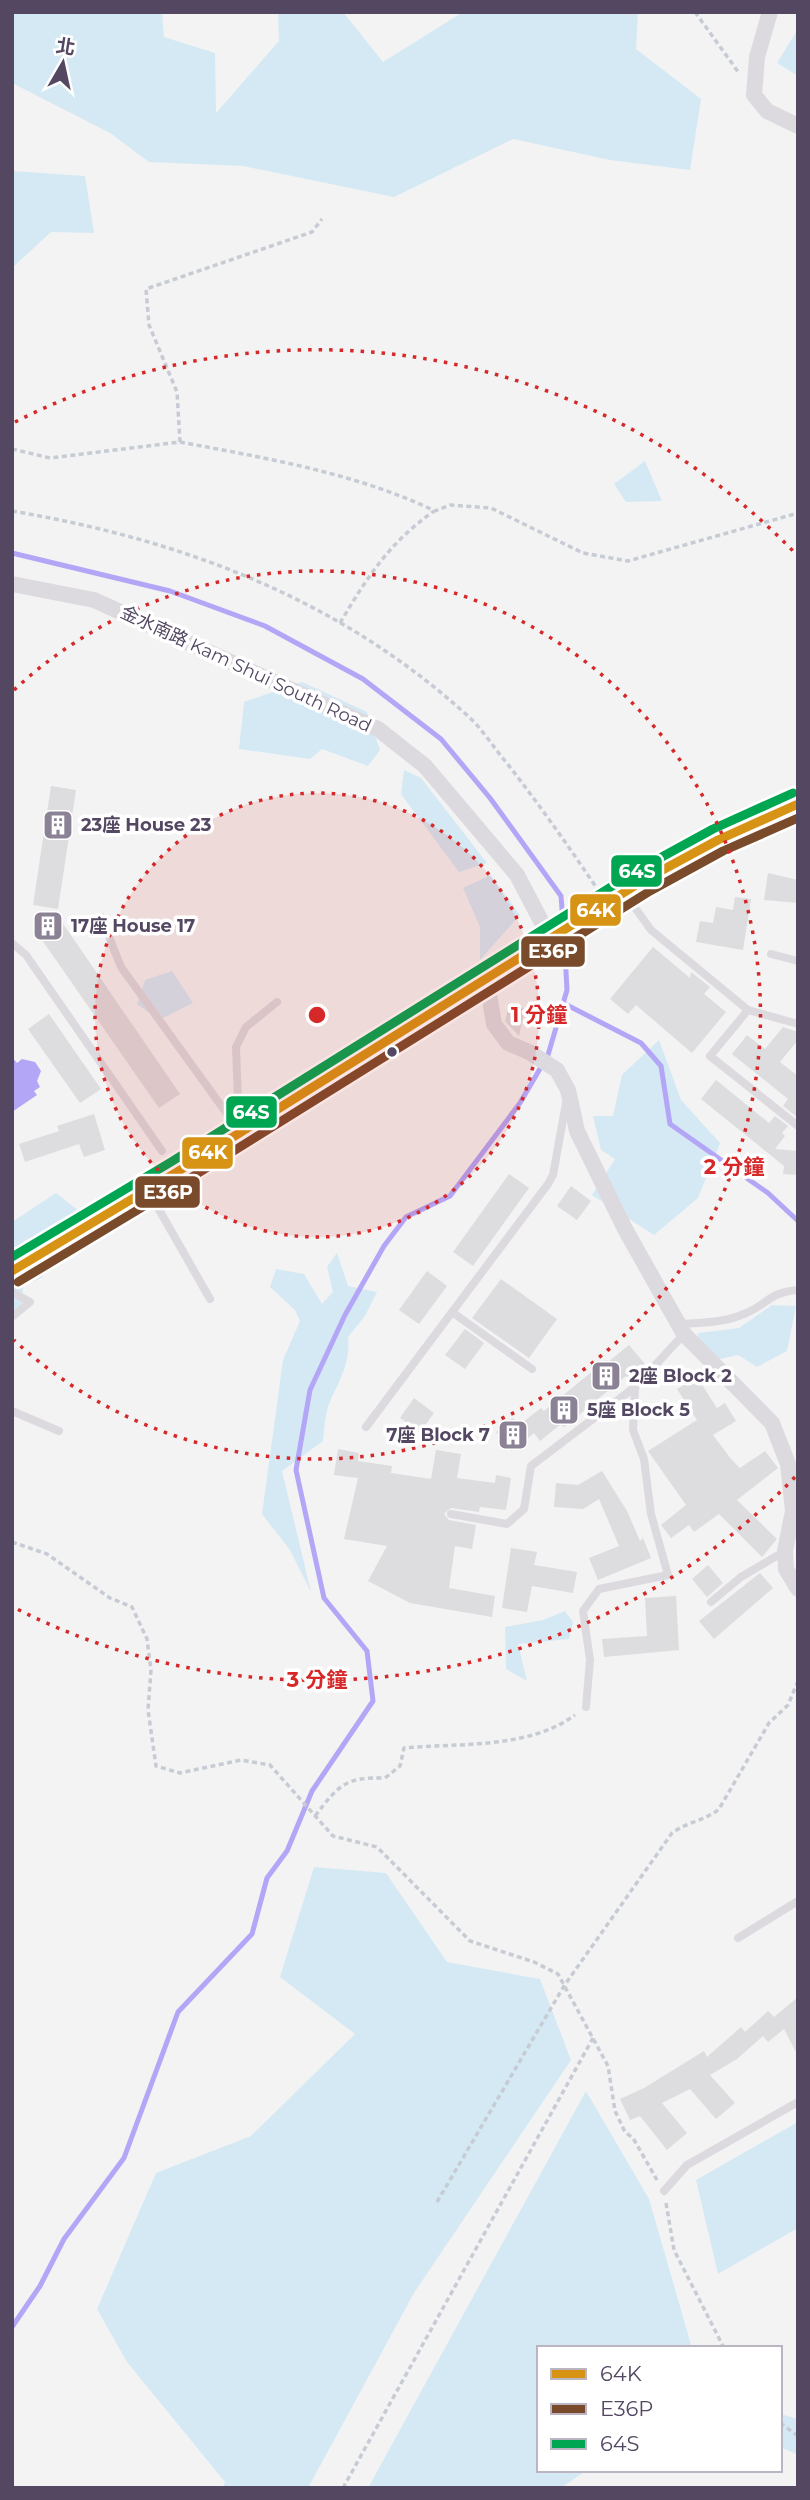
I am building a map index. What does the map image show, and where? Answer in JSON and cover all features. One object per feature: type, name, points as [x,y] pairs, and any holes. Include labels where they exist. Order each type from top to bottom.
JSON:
[{"type":"main road","points":[[12,1271],[147,1190],[486,976],[615,898],[718,840],[798,804]]},
{"type":"street","points":[[770,12],[757,57],[754,95],[767,111],[798,126]]},
{"type":"street","name":"金水南路 Kam Shui South Road","points":[[12,584],[94,600],[378,729],[425,766],[517,875],[552,936]]},
{"type":"street","points":[[486,976],[494,1024],[508,1043],[557,1070],[568,1090],[577,1130],[625,1229],[681,1329],[772,1423],[788,1464],[793,1511],[785,1552],[786,1569],[798,1589]]},
{"type":"lane","points":[[615,898],[748,1010],[798,1024]]},
{"type":"lane","points":[[101,917],[121,967],[240,1132]]},
{"type":"lane","points":[[13,944],[26,955],[162,1151]]},
{"type":"lane","points":[[771,954],[798,961]]},
{"type":"lane","points":[[240,1132],[236,1047],[246,1027],[276,1002]]},
{"type":"lane","points":[[748,1010],[710,1056],[798,1126]]},
{"type":"lane","points":[[366,1427],[548,1184],[553,1175],[568,1090]]},
{"type":"lane","points":[[147,1190],[210,1299]]},
{"type":"lane","points":[[451,1514],[508,1524],[524,1510],[531,1466],[635,1387],[681,1329],[734,1317],[758,1306],[772,1295],[798,1290]]},
{"type":"lane","points":[[12,1292],[30,1303],[12,1317]]},
{"type":"lane","points":[[452,1312],[532,1369]]},
{"type":"lane","points":[[586,1707],[590,1660],[583,1611],[599,1588],[668,1574],[651,1514],[644,1458],[633,1430],[635,1387]]},
{"type":"lane","points":[[12,1411],[59,1431]]},
{"type":"lane","points":[[711,1602],[741,1577],[785,1552]]},
{"type":"lane","points":[[738,1938],[798,1900]]},
{"type":"lane","points":[[664,2191],[687,2165],[798,2102]]},
{"type":"path","points":[[695,12],[754,95]]},
{"type":"path","points":[[180,442],[177,392],[149,325],[146,289],[312,232],[322,219]]},
{"type":"path","points":[[12,449],[50,458],[180,442],[298,465],[412,500],[435,510]]},
{"type":"path","points":[[340,623],[373,567],[405,532],[435,510],[450,505],[491,508],[583,553],[628,561],[798,513]]},
{"type":"path","points":[[12,512],[173,548],[285,590],[390,652],[471,719],[615,898]]},
{"type":"path","points":[[12,1542],[47,1554],[110,1598],[132,1607],[147,1639],[151,1670],[148,1710],[156,1766],[180,1773],[241,1760],[270,1765],[333,1836],[377,1847],[470,1941],[534,1962],[558,1974],[608,2066],[615,2110],[625,2132],[632,2138],[664,2191],[674,2249],[723,2346]]},
{"type":"path","points":[[437,2202],[564,1986],[673,1833],[685,1823],[719,1809],[769,1723],[788,1705],[798,1681]]},
{"type":"path","points":[[315,1816],[338,1786],[359,1777],[385,1778],[400,1766],[404,1748],[509,1739],[558,1727],[586,1707]]},
{"type":"path","points":[[343,2488],[593,2038]]},
{"type":"path","points":[[782,2424],[798,2436]]},
{"type":"shaded area","points":[[12,12],[162,12],[164,37],[215,53],[216,113],[279,41],[278,12],[343,12],[383,62],[463,12],[638,12],[636,49],[701,99],[690,170],[610,160],[513,139],[394,197],[243,166],[149,162],[110,133],[12,83]]},
{"type":"shaded area","points":[[798,29],[798,76],[777,63]]},
{"type":"shaded area","points":[[12,171],[85,176],[94,233],[51,232],[12,268]]},
{"type":"shaded area","points":[[645,461],[662,501],[626,502],[614,484]]},
{"type":"shaded area","points":[[302,682],[367,712],[380,750],[368,766],[322,749],[310,759],[239,749],[244,702]]},
{"type":"shaded area","points":[[404,770],[421,778],[487,863],[459,872],[401,794]]},
{"type":"shaded area","points":[[491,875],[520,915],[480,960],[480,927],[463,888]]},
{"type":"shaded area","points":[[172,971],[193,1003],[159,1020],[137,1004],[145,980]]},
{"type":"shaded area","points":[[659,1040],[681,1100],[720,1143],[698,1198],[654,1235],[592,1195],[615,1159],[601,1150],[593,1116],[613,1116],[622,1075]]},
{"type":"shaded area","points":[[12,1057],[17,1063],[22,1059],[35,1062],[41,1071],[37,1081],[40,1087],[34,1091],[37,1095],[12,1112]]},
{"type":"shaded area","points":[[56,1193],[85,1216],[15,1254],[43,1277],[23,1286],[22,1306],[12,1315],[12,1222]]},
{"type":"shaded area","points":[[337,1253],[348,1286],[377,1292],[365,1316],[348,1337],[346,1365],[328,1407],[323,1441],[282,1471],[311,1592],[290,1550],[262,1514],[283,1360],[300,1321],[295,1310],[270,1287],[276,1269],[304,1274],[322,1304],[333,1292],[327,1267]]},
{"type":"shaded area","points":[[772,1305],[796,1306],[787,1351],[757,1367],[738,1355],[702,1363],[698,1333],[739,1328]]},
{"type":"shaded area","points":[[565,1611],[573,1622],[569,1639],[518,1644],[527,1681],[506,1669],[505,1627],[543,1620]]},
{"type":"shaded area","points":[[314,1867],[386,1873],[447,1962],[540,1979],[571,2060],[414,2293],[308,2488],[223,2488],[225,2482],[127,2362],[97,2309],[156,2173],[251,2136],[355,2034],[280,1977]]},
{"type":"shaded area","points":[[586,2091],[649,2199],[691,2346],[537,2346],[537,2472],[584,2472],[561,2488],[368,2488]]},
{"type":"shaded area","points":[[798,2122],[798,2228],[718,2274],[696,2180]]},
{"type":"shaded area","points":[[782,2415],[798,2419],[798,2455],[782,2448]]},
{"type":"building","points":[[51,786],[76,790],[58,909],[33,905]]},
{"type":"building","points":[[768,873],[798,880],[798,903],[764,900]]},
{"type":"building","points":[[735,897],[751,899],[743,950],[696,942],[700,921],[713,923],[716,907],[733,910]]},
{"type":"building","points":[[55,912],[180,1094],[159,1108],[33,927]]},
{"type":"building","points":[[653,947],[690,978],[691,972],[710,987],[704,994],[726,1012],[692,1053],[636,1005],[628,1014],[610,999]]},
{"type":"building","points":[[509,1005],[525,1009],[519,1036],[505,1021]]},
{"type":"building","points":[[49,1014],[101,1089],[80,1103],[28,1029]]},
{"type":"building","points":[[783,1027],[798,1032],[798,1040],[780,1062],[798,1076],[796,1116],[783,1106],[788,1099],[732,1054],[747,1035],[765,1049]]},
{"type":"building","points":[[716,1080],[769,1123],[775,1116],[788,1126],[782,1133],[785,1136],[775,1149],[798,1151],[798,1175],[783,1174],[784,1166],[701,1099]]},
{"type":"building","points":[[94,1114],[105,1150],[84,1157],[79,1144],[25,1162],[19,1144],[59,1131],[57,1126]]},
{"type":"building","points":[[509,1174],[529,1188],[473,1266],[453,1252]]},
{"type":"building","points":[[571,1186],[591,1201],[577,1220],[557,1206]]},
{"type":"building","points":[[427,1271],[447,1286],[419,1324],[399,1310]]},
{"type":"building","points":[[501,1279],[557,1319],[529,1358],[472,1318]]},
{"type":"building","points":[[465,1329],[484,1343],[465,1369],[445,1355]]},
{"type":"building","points":[[629,1345],[645,1364],[628,1378],[626,1376],[564,1427],[561,1424],[540,1441],[534,1433],[512,1451],[496,1432],[513,1418],[519,1425],[541,1408],[544,1411],[606,1360],[608,1362]]},
{"type":"building","points":[[697,1377],[717,1408],[725,1403],[736,1421],[713,1435],[731,1459],[740,1468],[765,1451],[778,1468],[737,1500],[777,1539],[762,1557],[719,1514],[694,1532],[689,1525],[671,1538],[661,1525],[686,1505],[648,1451],[697,1420],[677,1389]]},
{"type":"building","points":[[414,1398],[434,1413],[420,1432],[400,1418]]},
{"type":"building","points":[[338,1449],[359,1453],[358,1461],[392,1466],[391,1473],[431,1479],[436,1450],[461,1454],[457,1478],[495,1483],[496,1475],[511,1478],[506,1510],[480,1507],[479,1512],[451,1508],[444,1514],[449,1520],[476,1525],[472,1549],[455,1546],[449,1588],[495,1596],[492,1617],[410,1603],[368,1581],[387,1546],[344,1539],[358,1478],[334,1475]]},
{"type":"building","points":[[602,1471],[627,1511],[640,1541],[643,1538],[651,1558],[598,1580],[589,1558],[619,1546],[599,1499],[583,1509],[554,1507],[556,1483],[578,1485]]},
{"type":"building","points":[[511,1548],[537,1552],[534,1565],[577,1572],[573,1593],[532,1586],[527,1612],[502,1608]]},
{"type":"building","points":[[708,1565],[723,1583],[707,1597],[692,1579]]},
{"type":"building","points":[[760,1573],[773,1588],[714,1639],[699,1621]]},
{"type":"building","points":[[676,1596],[679,1650],[604,1657],[602,1639],[647,1636],[645,1598]]},
{"type":"building","points":[[798,1997],[798,2056],[784,2029],[768,2042],[763,2036],[737,2059],[710,2075],[735,2103],[716,2119],[690,2089],[662,2103],[687,2133],[667,2150],[640,2116],[630,2120],[620,2099],[644,2088],[704,2051],[707,2057],[741,2027],[745,2032],[768,2011],[774,2017]]},
{"type":"waterway","points":[[12,553],[170,591],[265,626],[363,679],[441,739],[490,798],[561,896],[563,922]]},
{"type":"waterway","points":[[12,2327],[40,2286],[64,2239],[124,2158],[178,2012],[252,1934],[267,1878],[287,1851],[312,1791],[373,1701],[367,1651],[324,1598],[296,1470],[310,1390],[345,1315],[384,1246],[406,1217],[450,1196],[520,1103],[548,1055],[567,990],[564,935]]},
{"type":"waterway","points":[[563,1003],[641,1043],[661,1066],[670,1124],[768,1193],[798,1221]]},
{"type":"transit line","name":"64S","points":[[12,1257],[171,1162],[638,870],[713,829],[793,793]]},
{"type":"transit line","name":"64K","points":[[12,1271],[177,1172],[644,880],[718,840],[798,804]]},
{"type":"transit line","name":"E36P","points":[[18,1282],[184,1182],[650,891],[723,851],[798,818]]},
{"type":"place","name":"23座 House 23","points":[[58,825]]},
{"type":"place","name":"17座 House 17","points":[[48,926]]},
{"type":"place","name":"2座 Block 2","points":[[606,1376]]},
{"type":"place","name":"5座 Block 5","points":[[564,1410]]},
{"type":"place","name":"7座 Block 7","points":[[513,1435]]}]
